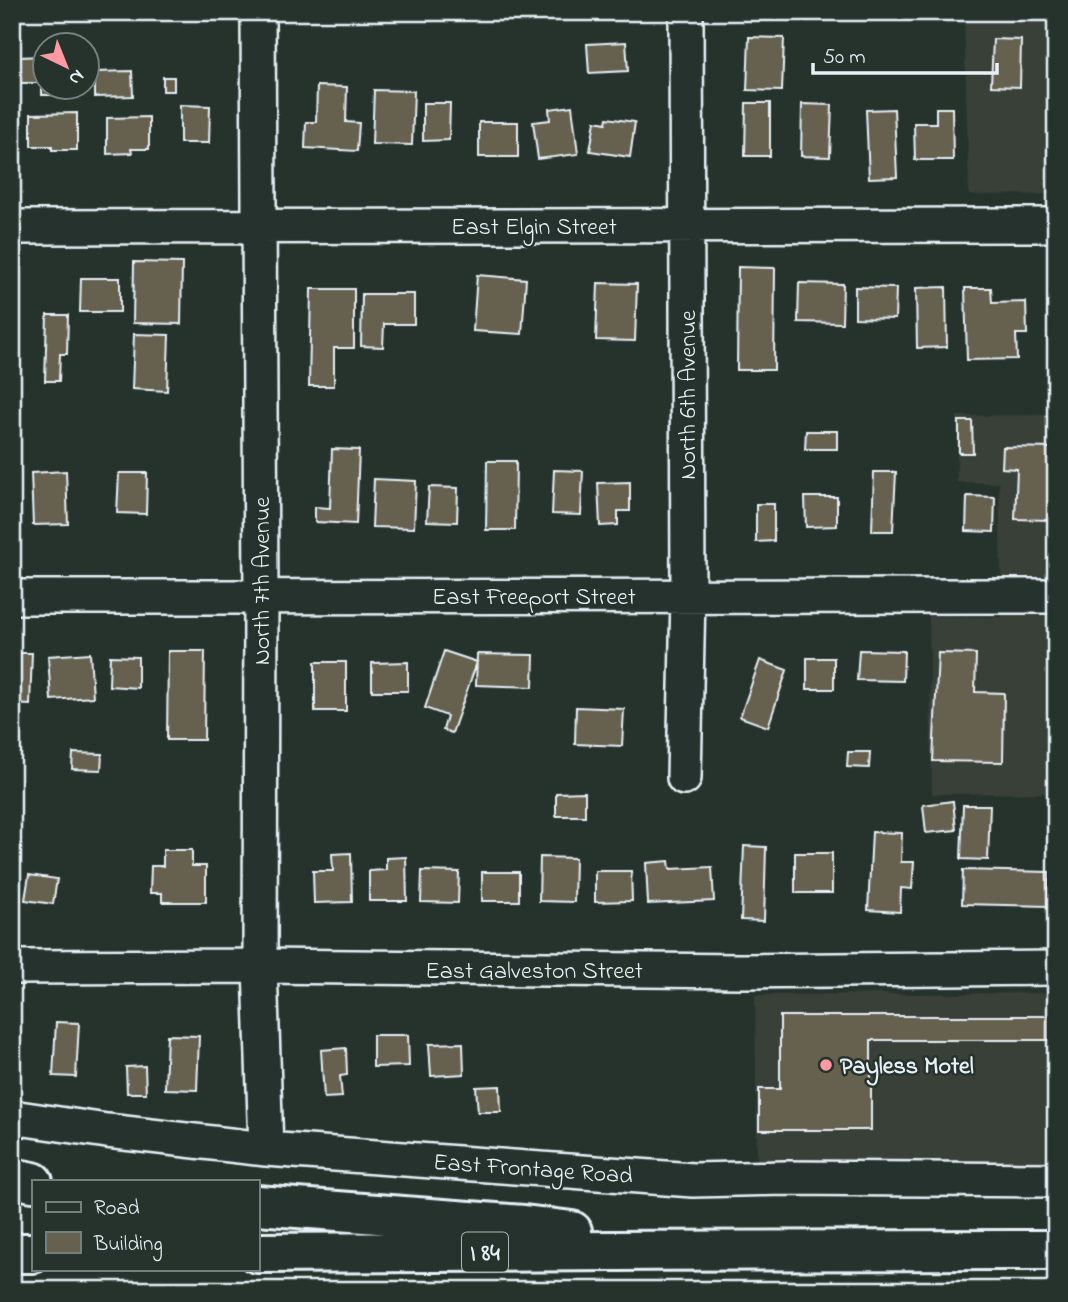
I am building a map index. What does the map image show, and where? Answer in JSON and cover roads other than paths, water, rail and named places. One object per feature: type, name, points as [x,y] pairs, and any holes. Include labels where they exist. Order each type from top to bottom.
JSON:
[{"type":"highway","points":[[12,1178],[32,1182]]},
{"type":"highway","points":[[259,1205],[524,1226],[713,1249]]},
{"type":"highway","name":"I 84","points":[[259,1253],[713,1249],[1056,1250]]},
{"type":"highway","points":[[12,1253],[32,1253]]},
{"type":"street","name":"North 7th Avenue","points":[[258,12],[260,966],[266,1149]]},
{"type":"street","name":"North 6th Avenue","points":[[684,778],[688,596],[686,12]]},
{"type":"street","name":"East Elgin Street","points":[[12,227],[1056,225]]},
{"type":"street","name":"East Freeport Street","points":[[12,597],[1056,596]]},
{"type":"street","name":"East Galveston Street","points":[[12,967],[260,966],[687,971],[1056,968]]},
{"type":"street","name":"East Frontage Road","points":[[12,1117],[266,1149],[693,1180],[1056,1180]]},
{"type":"place","name":"Payless Motel","points":[[826,1065]]}]
